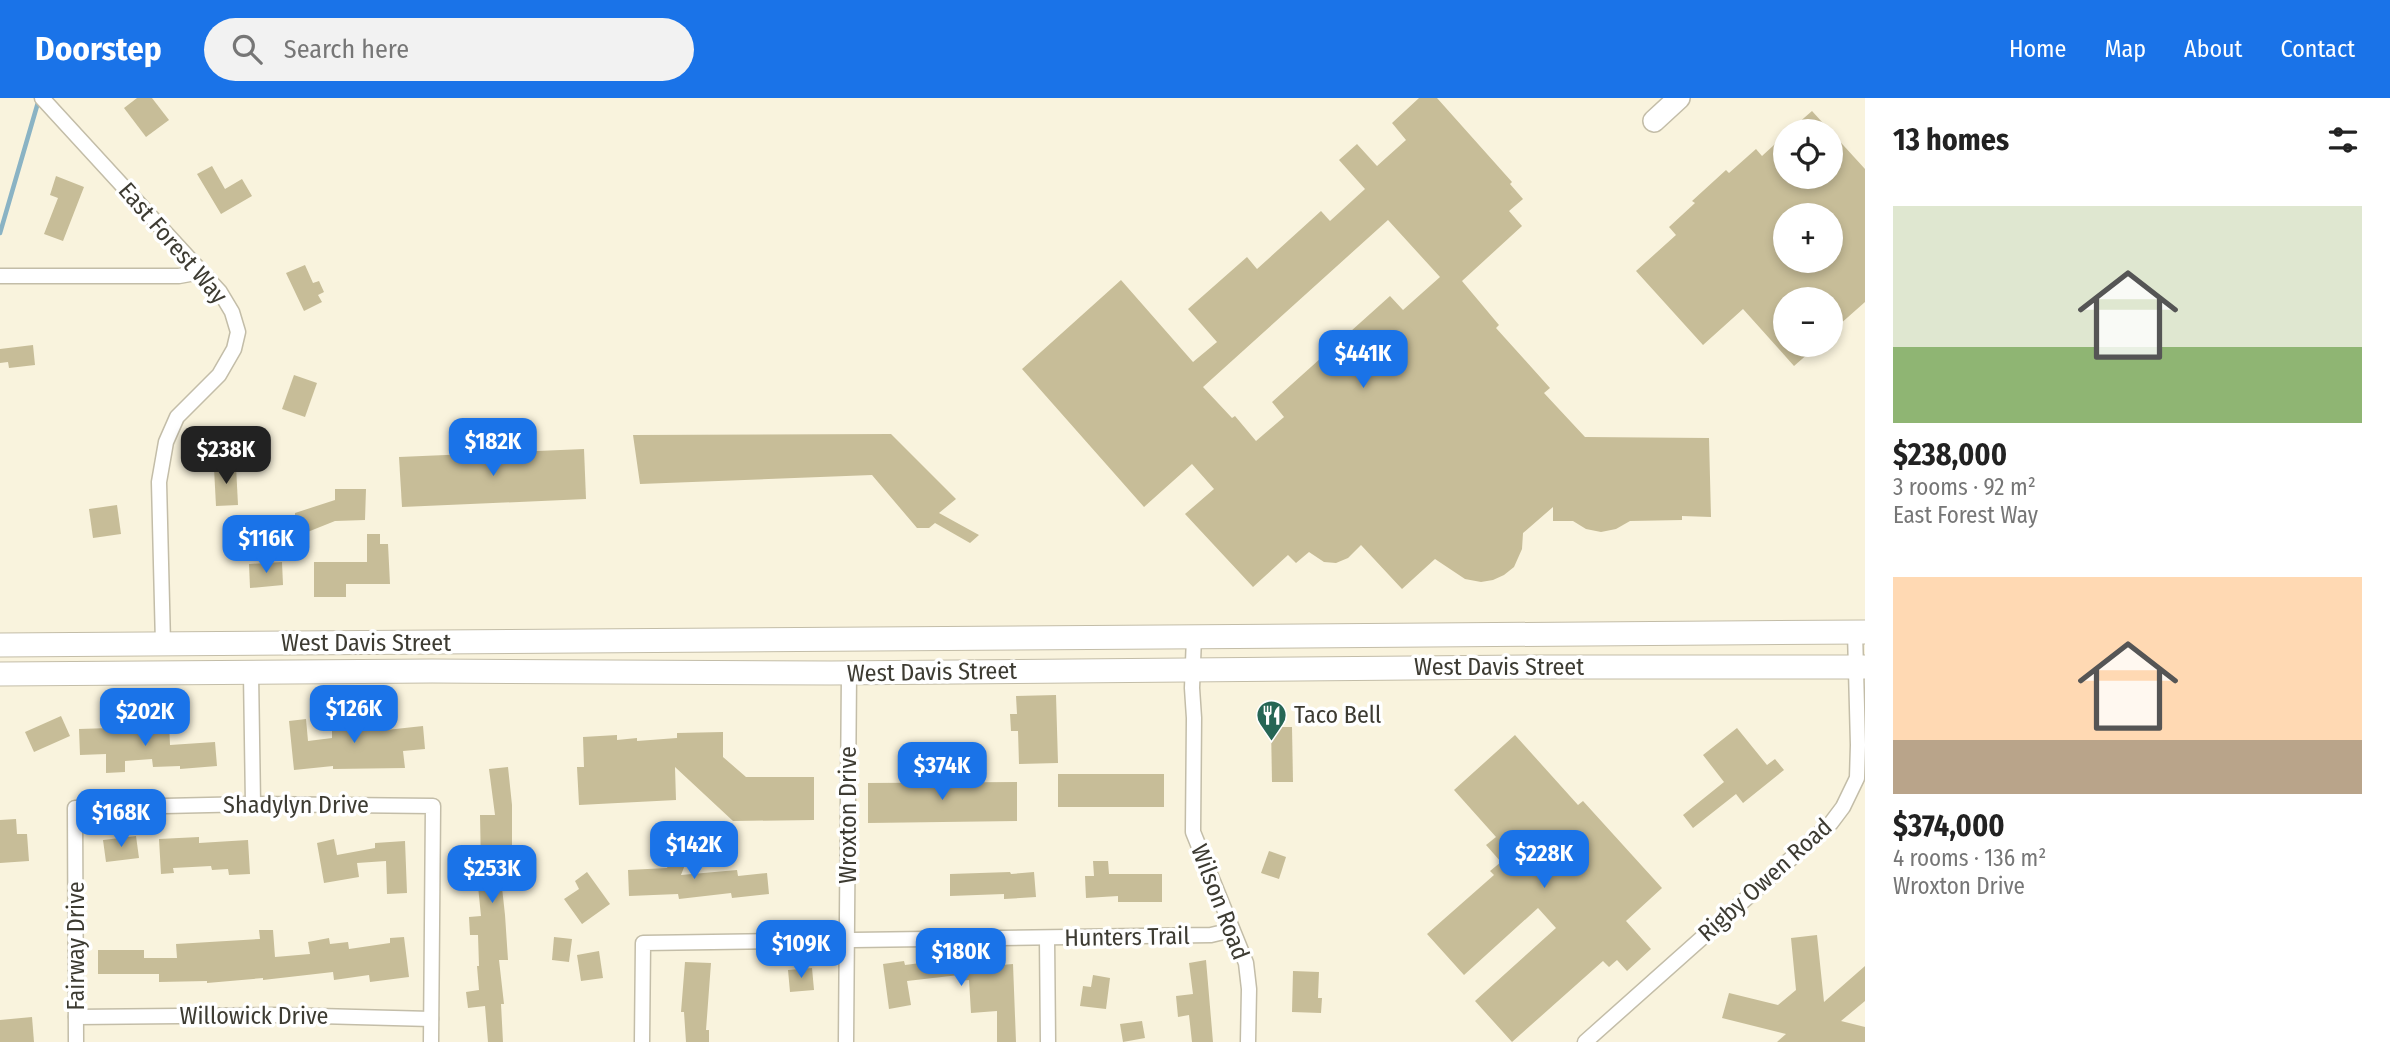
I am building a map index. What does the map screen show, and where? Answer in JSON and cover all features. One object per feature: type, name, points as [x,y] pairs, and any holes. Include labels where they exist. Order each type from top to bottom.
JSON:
[{"type":"main road","name":"West Davis Street","points":[[0,645],[1860,632]]},
{"type":"main road","points":[[1498,667],[1501,656],[1506,650],[1513,648],[1634,645],[1652,634]]},
{"type":"main road","points":[[746,672],[753,658],[768,652],[923,650],[948,639]]},
{"type":"main road","points":[[451,671],[475,660],[589,658],[598,653],[603,641]]},
{"type":"main road","points":[[251,673],[254,663],[270,654],[375,652],[394,643]]},
{"type":"main road","points":[[7,674],[43,663],[152,661],[160,655],[163,644]]},
{"type":"main road","name":"West Davis Street","points":[[7,674],[451,671],[849,673],[1498,667],[1860,667]]},
{"type":"street","name":"East Forest Way","points":[[41,98],[220,292],[232,312],[237,332],[234,349],[219,375],[177,417],[166,442],[159,482],[163,644]]},
{"type":"street","points":[[1654,121],[1679,98]]},
{"type":"street","points":[[0,276],[179,276],[201,272]]},
{"type":"street","name":"Rigby Owen Road","points":[[1584,1042],[1831,823],[1843,807],[1857,778],[1860,632]]},
{"type":"street","name":"Wilson Road","points":[[1194,637],[1193,832],[1246,963],[1249,989],[1248,1042]]},
{"type":"street","points":[[251,673],[254,804]]},
{"type":"street","name":"Wroxton Drive","points":[[846,1042],[849,673]]},
{"type":"street","name":"Shadylyn Drive","points":[[75,808],[254,804],[433,806],[431,1018]]},
{"type":"street","name":"Fairway Drive","points":[[75,808],[76,1042]]},
{"type":"street","name":"Hunters Trail","points":[[642,1042],[643,943],[1211,935],[1232,930]]},
{"type":"street","points":[[1047,938],[1048,1042]]},
{"type":"street","name":"Willowick Drive","points":[[76,1017],[281,1015],[431,1018]]},
{"type":"street","points":[[431,1018],[431,1042]]},
{"type":"building","points":[[137,98],[152,98],[169,120],[146,137],[124,108]]},
{"type":"building","points":[[1419,98],[1437,98],[1512,182],[1510,184],[1523,199],[1509,211],[1522,226],[1462,281],[1499,325],[1496,328],[1550,388],[1544,393],[1585,437],[1709,438],[1711,517],[1682,516],[1682,520],[1630,521],[1616,529],[1601,532],[1586,529],[1573,521],[1553,521],[1553,507],[1523,533],[1522,549],[1514,567],[1493,580],[1481,582],[1465,579],[1435,559],[1402,589],[1361,545],[1348,558],[1336,563],[1324,562],[1309,552],[1296,563],[1288,555],[1253,587],[1185,514],[1214,489],[1192,464],[1144,507],[1022,369],[1121,280],[1193,362],[1217,342],[1188,309],[1247,257],[1257,269],[1321,211],[1330,221],[1365,189],[1339,160],[1357,144],[1377,166],[1406,140],[1392,123]],"holes":[[[1388,220],[1440,277],[1403,310],[1390,296],[1272,402],[1284,417],[1256,441],[1235,416],[1232,418],[1203,387]]]},
{"type":"building","points":[[1812,111],[1819,119],[1803,119]]},
{"type":"building","points":[[1843,145],[1865,169],[1865,302],[1843,321],[1843,287],[1773,287],[1773,343],[1743,309],[1703,345],[1636,271],[1676,235],[1669,227],[1695,203],[1692,201],[1726,170],[1729,173],[1756,149],[1762,156],[1773,146],[1773,189],[1843,189]]},
{"type":"building","points":[[212,166],[225,189],[242,179],[252,196],[221,214],[197,174]]},
{"type":"building","points":[[56,176],[84,187],[63,241],[44,234],[58,198],[50,195]]},
{"type":"building","points":[[305,265],[313,283],[319,281],[324,292],[318,295],[322,302],[304,311],[286,273]]},
{"type":"building","points":[[33,345],[35,365],[9,368],[8,362],[0,363],[0,349]]},
{"type":"building","points":[[1786,357],[1804,357],[1794,366]]},
{"type":"building","points":[[294,375],[317,383],[305,417],[282,409]]},
{"type":"building","points":[[891,434],[956,499],[939,513],[979,535],[970,543],[935,523],[929,528],[917,528],[872,475],[640,484],[633,435]]},
{"type":"building","points":[[584,449],[586,499],[402,507],[399,457]]},
{"type":"building","points":[[236,466],[238,505],[216,506],[214,468]]},
{"type":"building","points":[[335,489],[366,489],[365,520],[335,521],[295,537],[295,513],[335,500]]},
{"type":"building","points":[[117,505],[121,534],[93,538],[89,509]]},
{"type":"building","points":[[367,534],[380,534],[380,544],[388,544],[390,584],[346,584],[346,597],[314,597],[314,562],[367,562]]},
{"type":"building","points":[[282,562],[283,585],[250,588],[249,564]]},
{"type":"building","points":[[1056,695],[1058,763],[1019,764],[1018,731],[1011,731],[1010,714],[1017,714],[1016,696]]},
{"type":"building","points":[[365,710],[365,717],[376,717],[377,731],[423,726],[425,749],[403,751],[405,768],[333,769],[333,766],[294,770],[289,721],[306,719],[308,741],[332,738],[332,718],[347,717],[347,711]]},
{"type":"building","points":[[61,716],[70,736],[34,752],[25,732]]},
{"type":"building","points":[[169,723],[170,745],[215,742],[217,766],[180,769],[180,766],[153,767],[152,759],[125,761],[125,772],[106,773],[106,754],[80,755],[79,729]]},
{"type":"building","points":[[1271,727],[1292,727],[1293,782],[1272,782]]},
{"type":"building","points":[[1737,728],[1767,765],[1775,759],[1784,770],[1743,803],[1736,794],[1693,828],[1683,815],[1724,782],[1703,755]]},
{"type":"building","points":[[723,732],[723,757],[746,777],[814,777],[814,820],[733,821],[675,767],[676,800],[579,805],[577,767],[584,767],[583,737],[617,735],[617,740],[637,738],[637,741],[677,738],[677,733]]},
{"type":"building","points":[[1515,735],[1578,805],[1583,801],[1662,888],[1626,921],[1651,949],[1627,971],[1617,960],[1609,967],[1603,961],[1512,1042],[1475,1001],[1556,928],[1538,908],[1464,975],[1427,934],[1494,875],[1490,871],[1501,862],[1486,845],[1496,837],[1454,790]]},
{"type":"building","points":[[508,767],[512,805],[512,850],[498,851],[508,960],[499,960],[504,1004],[501,1004],[503,1042],[488,1042],[485,1006],[468,1008],[466,992],[479,990],[478,935],[470,935],[469,917],[481,916],[476,866],[481,866],[480,815],[495,815],[489,769]]},
{"type":"building","points":[[1058,774],[1164,774],[1164,807],[1058,807]]},
{"type":"building","points":[[1017,782],[1017,821],[868,823],[868,783]]},
{"type":"building","points":[[16,819],[17,834],[27,834],[29,861],[0,863],[0,820]]},
{"type":"building","points":[[136,836],[139,858],[106,862],[103,840]]},
{"type":"building","points":[[199,837],[199,843],[248,840],[250,874],[229,875],[228,869],[212,870],[211,866],[173,868],[174,873],[161,874],[159,839]]},
{"type":"building","points":[[334,839],[337,855],[375,848],[375,843],[405,841],[407,893],[387,894],[386,861],[357,863],[359,877],[324,883],[317,843]]},
{"type":"building","points":[[676,846],[690,852],[681,875],[737,870],[738,876],[767,873],[769,894],[732,898],[731,893],[679,899],[678,894],[629,896],[628,870],[667,868]]},
{"type":"building","points":[[1269,851],[1286,857],[1279,879],[1261,873]]},
{"type":"building","points":[[1093,861],[1108,861],[1109,874],[1162,874],[1162,902],[1118,902],[1118,896],[1086,898],[1085,876],[1094,876]]},
{"type":"building","points":[[587,872],[610,904],[582,924],[564,899],[579,889],[575,881]]},
{"type":"building","points":[[1034,872],[1036,897],[1004,899],[1004,894],[950,896],[950,874]]},
{"type":"building","points":[[259,930],[273,930],[275,957],[310,954],[308,942],[329,938],[330,944],[348,942],[349,949],[390,943],[390,938],[404,937],[409,977],[370,982],[369,975],[334,980],[333,972],[207,983],[159,982],[159,974],[98,974],[98,950],[144,950],[144,958],[177,958],[176,944],[260,939]]},
{"type":"building","points":[[1817,935],[1824,1002],[1865,966],[1865,1001],[1841,1021],[1865,1027],[1865,1042],[1777,1042],[1786,1034],[1722,1018],[1729,993],[1778,1005],[1796,990],[1791,938]]},
{"type":"building","points":[[554,937],[572,939],[569,962],[552,960]]},
{"type":"building","points":[[599,951],[603,978],[581,981],[577,955]]},
{"type":"building","points":[[951,959],[976,959],[976,967],[1013,964],[1016,1042],[997,1042],[997,1011],[971,1013],[969,980],[959,981],[959,975],[907,981],[911,1005],[889,1009],[883,964],[904,961],[905,965]]},
{"type":"building","points":[[1206,960],[1213,1042],[1192,1042],[1189,1015],[1178,1017],[1176,996],[1193,994],[1189,963]]},
{"type":"building","points":[[685,962],[711,963],[706,1030],[709,1030],[709,1042],[686,1042],[684,1012],[681,1012]]},
{"type":"building","points":[[812,968],[814,990],[790,992],[788,970]]},
{"type":"building","points":[[1293,971],[1319,972],[1318,998],[1322,998],[1321,1013],[1292,1012]]},
{"type":"building","points":[[1093,975],[1110,978],[1106,1009],[1080,1006],[1083,986],[1091,987]]},
{"type":"building","points":[[32,1017],[34,1042],[0,1042],[0,1020]]},
{"type":"building","points":[[1142,1021],[1145,1038],[1123,1042],[1120,1024]]},
{"type":"waterway","points":[[0,233],[39,99]]},
{"type":"place","name":"Taco Bell","points":[[1271,742]]}]
